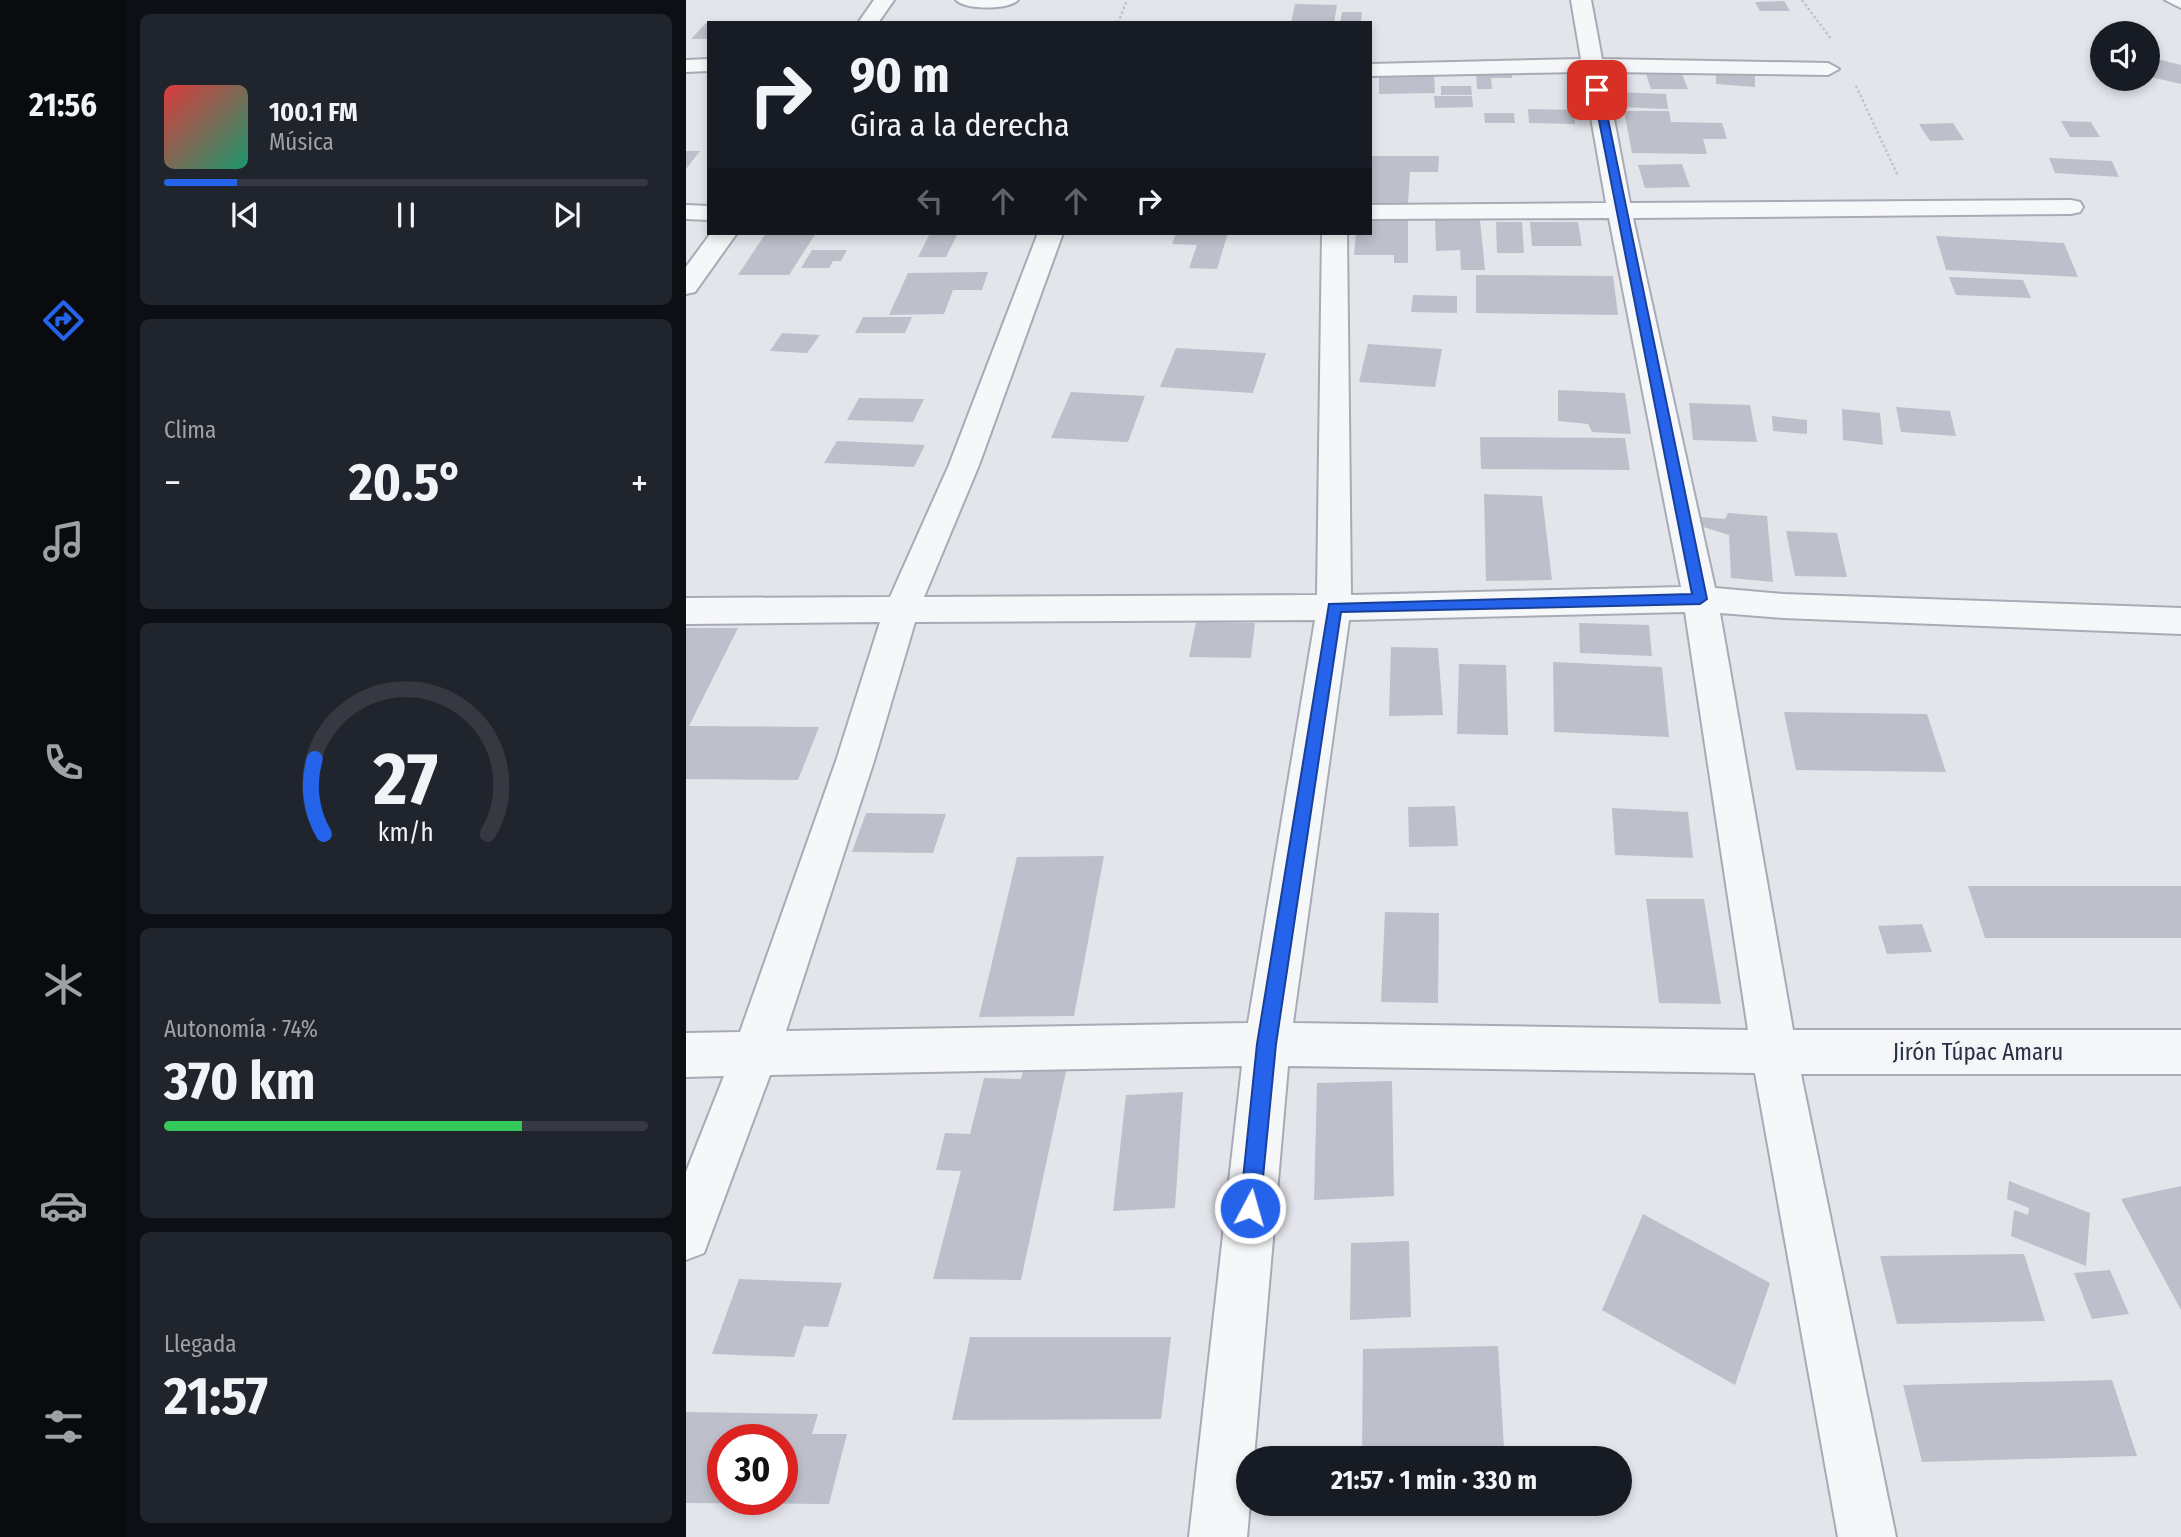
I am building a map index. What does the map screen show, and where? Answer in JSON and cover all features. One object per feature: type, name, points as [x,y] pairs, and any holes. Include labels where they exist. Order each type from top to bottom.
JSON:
[{"type":"street","points":[[869,21],[884,0]]},
{"type":"street","points":[[966,0],[1007,0]]},
{"type":"street","points":[[1581,0],[1620,213],[1700,599],[1774,1052],[1867,1537]]},
{"type":"street","points":[[2175,0],[2181,2]]},
{"type":"street","points":[[686,66],[707,65]]},
{"type":"street","points":[[1372,70],[1593,65],[1828,68]]},
{"type":"street","points":[[1372,212],[1620,213],[2071,207]]},
{"type":"street","points":[[686,212],[707,212]]},
{"type":"street","points":[[686,286],[723,235]]},
{"type":"street","points":[[686,1235],[755,1055],[856,761],[902,609],[964,466],[996,372],[1049,235]]},
{"type":"street","points":[[1217,1537],[1266,1044],[1334,607],[1335,235]]},
{"type":"street","points":[[686,611],[1334,607],[1700,599],[1797,607],[2181,621]]},
{"type":"street","name":"Jirón Túpac Amaru","points":[[686,1055],[1266,1044],[1774,1052],[2181,1052]]},
{"type":"path","points":[[1119,21],[1127,0]]},
{"type":"path","points":[[1802,0],[1837,51],[1840,61],[1828,68]]},
{"type":"path","points":[[1828,68],[1849,72],[1913,209]]},
{"type":"building","points":[[1784,1],[1790,11],[1760,11],[1755,2]]},
{"type":"building","points":[[1295,4],[1337,5],[1334,21],[1291,21]]},
{"type":"building","points":[[1342,12],[1362,12],[1361,21],[1340,21]]},
{"type":"building","points":[[706,23],[707,23],[707,39],[691,39]]},
{"type":"building","points":[[2160,60],[2181,65],[2181,84],[2160,79]]},
{"type":"building","points":[[1716,69],[1755,72],[1755,87],[1716,84]]},
{"type":"building","points":[[1476,72],[1512,72],[1512,78],[1491,78],[1492,89],[1477,89]]},
{"type":"building","points":[[1434,73],[1435,93],[1379,94],[1379,74]]},
{"type":"building","points":[[1646,74],[1682,74],[1688,89],[1651,89]]},
{"type":"building","points":[[1441,86],[1471,86],[1472,95],[1441,95]]},
{"type":"building","points":[[1618,92],[1666,94],[1668,109],[1619,107]]},
{"type":"building","points":[[1434,96],[1472,96],[1473,107],[1435,108]]},
{"type":"building","points":[[1528,109],[1574,110],[1575,124],[1529,123]]},
{"type":"building","points":[[1624,111],[1669,111],[1671,122],[1722,123],[1727,139],[1703,139],[1707,154],[1632,153]]},
{"type":"building","points":[[1484,113],[1514,113],[1515,123],[1485,123]]},
{"type":"building","points":[[2061,121],[2091,122],[2100,137],[2070,137]]},
{"type":"building","points":[[1953,123],[1964,140],[1930,141],[1919,124]]},
{"type":"building","points":[[686,151],[700,151],[686,169]]},
{"type":"building","points":[[1372,156],[1439,156],[1438,172],[1410,172],[1408,204],[1372,203]]},
{"type":"building","points":[[2049,158],[2112,161],[2119,177],[2055,173]]},
{"type":"building","points":[[1682,164],[1690,187],[1645,188],[1638,165]]},
{"type":"building","points":[[1372,220],[1408,220],[1408,263],[1394,263],[1394,255],[1354,255],[1356,235],[1372,235]]},
{"type":"building","points":[[1435,220],[1480,220],[1485,270],[1461,270],[1460,250],[1436,251]]},
{"type":"building","points":[[1496,222],[1522,222],[1524,253],[1497,253]]},
{"type":"building","points":[[1530,222],[1578,222],[1582,246],[1532,246]]},
{"type":"building","points":[[765,235],[815,235],[789,275],[738,275]]},
{"type":"building","points":[[929,235],[957,235],[946,257],[918,257]]},
{"type":"building","points":[[1175,235],[1227,235],[1217,269],[1189,268],[1197,245],[1172,244]]},
{"type":"building","points":[[1936,236],[2064,243],[2078,277],[1946,270]]},
{"type":"building","points":[[812,250],[847,250],[841,261],[833,261],[829,268],[801,268]]},
{"type":"building","points":[[988,272],[982,290],[953,290],[944,314],[889,315],[908,273]]},
{"type":"building","points":[[1476,275],[1613,276],[1618,315],[1476,313]]},
{"type":"building","points":[[1949,277],[2023,280],[2031,298],[1956,295]]},
{"type":"building","points":[[1413,295],[1457,296],[1457,313],[1411,312]]},
{"type":"building","points":[[863,317],[912,317],[905,333],[855,333]]},
{"type":"building","points":[[782,333],[820,335],[807,353],[770,351]]},
{"type":"building","points":[[1368,344],[1442,349],[1435,387],[1359,382]]},
{"type":"building","points":[[1176,348],[1266,353],[1253,393],[1160,387]]},
{"type":"building","points":[[1558,390],[1625,393],[1631,434],[1592,432],[1588,424],[1558,421]]},
{"type":"building","points":[[1071,392],[1145,396],[1128,442],[1051,438]]},
{"type":"building","points":[[859,398],[924,399],[913,422],[847,420]]},
{"type":"building","points":[[1689,403],[1750,405],[1757,442],[1693,440]]},
{"type":"building","points":[[1896,407],[1950,411],[1956,436],[1901,432]]},
{"type":"building","points":[[1842,409],[1880,413],[1883,445],[1843,440]]},
{"type":"building","points":[[1772,416],[1807,420],[1807,434],[1773,431]]},
{"type":"building","points":[[1480,437],[1625,438],[1630,470],[1481,469]]},
{"type":"building","points":[[837,441],[925,445],[914,467],[824,463]]},
{"type":"building","points":[[1484,494],[1542,496],[1552,580],[1486,581]]},
{"type":"building","points":[[1728,513],[1767,516],[1773,582],[1731,578],[1729,535],[1697,525],[1701,517],[1725,519]]},
{"type":"building","points":[[1786,531],[1837,533],[1847,577],[1795,576]]},
{"type":"building","points":[[1196,622],[1255,623],[1251,658],[1189,657]]},
{"type":"building","points":[[1579,623],[1649,625],[1652,656],[1580,653]]},
{"type":"building","points":[[686,628],[738,628],[689,726],[819,727],[798,780],[686,779]]},
{"type":"building","points":[[1391,647],[1438,648],[1443,715],[1389,716]]},
{"type":"building","points":[[1553,662],[1662,667],[1669,737],[1554,732]]},
{"type":"building","points":[[1459,664],[1506,665],[1508,735],[1457,734]]},
{"type":"building","points":[[1784,712],[1927,714],[1946,772],[1796,770]]},
{"type":"building","points":[[1455,806],[1458,846],[1409,847],[1408,807]]},
{"type":"building","points":[[1612,808],[1688,812],[1693,858],[1615,855]]},
{"type":"building","points":[[866,813],[946,814],[933,853],[852,852]]},
{"type":"building","points":[[1104,856],[1074,1016],[979,1017],[1017,857]]},
{"type":"building","points":[[1968,886],[2181,886],[2181,938],[1985,938]]},
{"type":"building","points":[[1646,899],[1704,899],[1721,1004],[1659,1003]]},
{"type":"building","points":[[1385,912],[1439,913],[1438,1003],[1381,1002]]},
{"type":"building","points":[[1922,924],[1932,952],[1887,954],[1878,926]]},
{"type":"building","points":[[1026,1060],[1068,1062],[1021,1280],[933,1279],[961,1171],[936,1170],[945,1133],[970,1134],[984,1078],[1021,1079]]},
{"type":"building","points":[[1392,1081],[1394,1196],[1314,1200],[1317,1083]]},
{"type":"building","points":[[1183,1092],[1175,1208],[1113,1211],[1126,1095]]},
{"type":"building","points":[[2009,1181],[2090,1213],[2086,1266],[2011,1236],[2014,1210],[2028,1215],[2029,1208],[2007,1199]]},
{"type":"building","points":[[2181,1186],[2181,1310],[2121,1199]]},
{"type":"building","points":[[1643,1214],[1770,1283],[1735,1385],[1602,1310]]},
{"type":"building","points":[[1409,1241],[1411,1317],[1350,1320],[1351,1243]]},
{"type":"building","points":[[2024,1254],[2045,1321],[1897,1324],[1880,1256]]},
{"type":"building","points":[[2110,1270],[2129,1314],[2092,1319],[2074,1273]]},
{"type":"building","points":[[739,1279],[842,1283],[828,1327],[804,1326],[794,1357],[712,1354]]},
{"type":"building","points":[[970,1337],[1171,1337],[1161,1419],[952,1420]]},
{"type":"building","points":[[1498,1346],[1504,1446],[1362,1446],[1363,1349]]},
{"type":"building","points":[[2112,1380],[2137,1456],[1922,1462],[1903,1385]]},
{"type":"building","points":[[686,1412],[818,1414],[812,1434],[847,1434],[829,1504],[798,1504],[798,1424],[707,1424],[707,1503],[686,1503]]},
{"type":"route","points":[[1250,1208],[1266,1044],[1334,607],[1700,599],[1597,90]]}]
